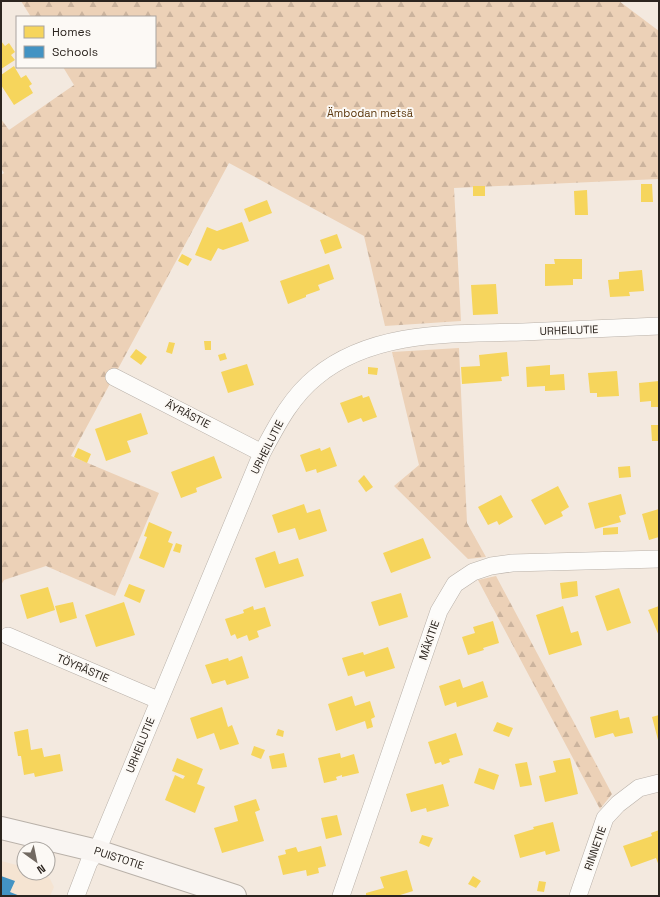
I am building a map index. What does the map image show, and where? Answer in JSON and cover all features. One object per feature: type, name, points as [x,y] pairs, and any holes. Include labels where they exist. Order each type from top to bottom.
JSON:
[{"type":"street","name":"URHEILUTIE","points":[[76,896],[89,862],[97,851],[158,700],[262,453],[278,422],[294,399],[316,377],[341,360],[389,342],[420,337],[459,334],[659,326]]},
{"type":"street","name":"ÄYRÄSTIE","points":[[114,377],[262,453]]},
{"type":"street","name":"MÄKITIE","points":[[341,896],[439,611],[455,584],[473,572],[491,566],[659,559]]},
{"type":"street","name":"TÖYRÄSTIE","points":[[8,636],[158,700]]},
{"type":"street","name":"RINNETIE","points":[[578,896],[605,818],[618,804],[639,788],[659,783]]},
{"type":"street","name":"PUISTOTIE","points":[[1,828],[97,851],[234,896]]},
{"type":"shaded area","points":[[1,861],[16,865],[16,881],[51,881],[54,887],[50,896],[1,896]]},
{"type":"green space","name":"Ämbodan metsä","points":[[21,1],[619,1],[659,31],[659,179],[454,188],[461,321],[385,326],[364,236],[229,163],[71,456],[159,493],[115,596],[46,566],[4,580],[1,585],[1,175],[4,173],[1,168],[1,119],[9,130],[74,85],[64,68],[156,68],[156,16],[30,16]]},
{"type":"green space","points":[[459,348],[467,523],[486,557],[468,559],[394,486],[419,465],[392,352]]},
{"type":"green space","points":[[496,576],[612,794],[600,809],[478,580]]},
{"type":"building: Homes","points":[[1,41],[5,46],[9,43],[15,52],[11,55],[15,60],[1,69]]},
{"type":"building: Homes","points":[[14,66],[21,78],[26,75],[32,84],[29,86],[33,93],[14,105],[1,85],[1,75]]},
{"type":"building: Homes","points":[[641,184],[652,184],[653,202],[641,202]]},
{"type":"building: Homes","points":[[473,186],[485,186],[485,196],[473,196]]},
{"type":"building: Homes","points":[[587,190],[588,215],[575,215],[574,191]]},
{"type":"building: Homes","points":[[267,200],[272,213],[249,222],[244,209]]},
{"type":"building: Homes","points":[[242,222],[249,241],[223,250],[218,248],[211,261],[195,255],[207,227],[217,231]]},
{"type":"building: Homes","points":[[337,234],[342,248],[325,254],[320,240]]},
{"type":"building: Homes","points":[[182,254],[192,259],[188,266],[178,261]]},
{"type":"building: Homes","points":[[554,259],[582,259],[582,279],[573,279],[573,285],[545,286],[545,264],[555,264]]},
{"type":"building: Homes","points":[[329,264],[334,279],[318,285],[320,290],[288,304],[280,281]]},
{"type":"building: Homes","points":[[642,270],[644,291],[629,292],[630,296],[610,297],[608,280],[619,279],[619,272]]},
{"type":"building: Homes","points":[[496,284],[498,314],[473,315],[471,285]]},
{"type":"building: Homes","points":[[204,341],[211,341],[211,350],[205,350]]},
{"type":"building: Homes","points":[[169,342],[175,343],[172,354],[166,352]]},
{"type":"building: Homes","points":[[136,349],[147,357],[141,365],[130,357]]},
{"type":"building: Homes","points":[[507,352],[509,376],[501,377],[502,381],[462,384],[461,367],[480,366],[479,355]]},
{"type":"building: Homes","points":[[225,353],[227,359],[220,361],[218,355]]},
{"type":"building: Homes","points":[[247,364],[254,385],[228,393],[221,372]]},
{"type":"building: Homes","points":[[550,365],[550,375],[564,374],[565,390],[545,391],[545,386],[527,387],[526,367]]},
{"type":"building: Homes","points":[[368,367],[378,368],[377,375],[368,374]]},
{"type":"building: Homes","points":[[617,371],[619,396],[597,397],[597,393],[590,393],[588,373]]},
{"type":"building: Homes","points":[[659,381],[659,407],[651,407],[651,401],[640,402],[639,383]]},
{"type":"building: Homes","points":[[362,395],[363,398],[369,396],[377,417],[363,422],[361,418],[348,423],[340,403]]},
{"type":"building: Homes","points":[[141,413],[148,434],[127,441],[131,452],[106,461],[95,429]]},
{"type":"building: Homes","points":[[651,425],[659,425],[659,441],[652,441]]},
{"type":"building: Homes","points":[[330,447],[337,466],[317,473],[316,469],[306,472],[300,455],[320,448],[321,451]]},
{"type":"building: Homes","points":[[78,448],[91,454],[87,463],[74,457]]},
{"type":"building: Homes","points":[[214,456],[222,478],[196,488],[197,492],[181,498],[171,472]]},
{"type":"building: Homes","points":[[630,466],[631,477],[619,478],[618,467]]},
{"type":"building: Homes","points":[[364,475],[373,487],[366,492],[358,481]]},
{"type":"building: Homes","points":[[558,486],[569,507],[561,512],[563,516],[545,525],[531,500]]},
{"type":"building: Homes","points":[[621,494],[626,514],[619,516],[621,522],[595,529],[588,503]]},
{"type":"building: Homes","points":[[501,495],[513,517],[499,525],[497,521],[488,525],[478,507]]},
{"type":"building: Homes","points":[[304,504],[307,513],[320,509],[327,531],[299,540],[295,528],[278,533],[272,515]]},
{"type":"building: Homes","points":[[659,509],[659,537],[649,540],[642,514]]},
{"type":"building: Homes","points":[[149,522],[172,532],[168,542],[173,544],[164,568],[139,558],[147,537],[144,536]]},
{"type":"building: Homes","points":[[618,527],[618,534],[603,535],[603,528]]},
{"type":"building: Homes","points":[[423,538],[431,558],[391,573],[383,553]]},
{"type":"building: Homes","points":[[176,543],[182,545],[180,553],[173,551]]},
{"type":"building: Homes","points":[[275,551],[279,564],[298,558],[304,576],[265,588],[255,558]]},
{"type":"building: Homes","points":[[577,581],[578,596],[562,599],[560,583]]},
{"type":"building: Homes","points":[[129,584],[145,590],[140,603],[124,596]]},
{"type":"building: Homes","points":[[48,587],[55,610],[27,619],[20,595]]},
{"type":"building: Homes","points":[[619,588],[631,623],[607,631],[595,596]]},
{"type":"building: Homes","points":[[401,593],[408,617],[379,626],[371,602]]},
{"type":"building: Homes","points":[[73,602],[77,618],[60,623],[55,606]]},
{"type":"building: Homes","points":[[124,602],[135,635],[96,647],[85,615]]},
{"type":"building: Homes","points":[[253,606],[254,610],[265,607],[271,626],[257,631],[259,637],[249,641],[247,635],[237,639],[235,634],[231,636],[225,619],[244,613],[243,610]]},
{"type":"building: Homes","points":[[563,606],[571,633],[578,631],[582,645],[549,655],[536,615]]},
{"type":"building: Homes","points":[[659,606],[659,636],[648,610]]},
{"type":"building: Homes","points":[[493,621],[499,643],[468,655],[462,637],[475,633],[473,627]]},
{"type":"building: Homes","points":[[388,647],[395,668],[366,677],[364,671],[348,676],[342,658],[363,652],[364,655]]},
{"type":"building: Homes","points":[[242,656],[249,678],[227,685],[225,680],[212,684],[205,665],[228,658],[229,661]]},
{"type":"building: Homes","points":[[460,679],[463,688],[483,681],[488,697],[457,707],[456,702],[445,706],[439,686]]},
{"type":"building: Homes","points":[[352,696],[355,706],[370,701],[375,717],[371,719],[373,727],[367,729],[365,721],[336,731],[328,704]]},
{"type":"building: Homes","points":[[222,707],[228,727],[232,725],[239,744],[220,750],[214,733],[197,739],[190,718]]},
{"type":"building: Homes","points":[[618,710],[620,719],[629,717],[633,733],[615,737],[613,733],[595,738],[590,717]]},
{"type":"building: Homes","points":[[659,715],[659,740],[658,740],[652,717]]},
{"type":"building: Homes","points":[[497,722],[513,728],[509,737],[493,731]]},
{"type":"building: Homes","points":[[28,729],[31,750],[42,748],[44,757],[60,754],[63,771],[35,777],[34,773],[24,775],[21,756],[18,756],[14,732]]},
{"type":"building: Homes","points":[[278,729],[284,731],[283,737],[276,735]]},
{"type":"building: Homes","points":[[456,733],[463,755],[449,759],[450,762],[442,765],[441,762],[435,764],[428,742]]},
{"type":"building: Homes","points":[[254,746],[265,750],[261,759],[251,755]]},
{"type":"building: Homes","points":[[284,753],[287,767],[272,769],[269,756]]},
{"type":"building: Homes","points":[[340,753],[341,758],[354,754],[359,773],[342,777],[342,775],[336,777],[337,780],[324,783],[318,758]]},
{"type":"building: Homes","points":[[177,758],[203,769],[197,784],[205,787],[195,813],[165,800],[175,775],[183,779],[185,776],[172,771]]},
{"type":"building: Homes","points":[[570,758],[578,794],[545,802],[539,776],[556,772],[553,761]]},
{"type":"building: Homes","points":[[527,762],[532,785],[520,787],[515,764]]},
{"type":"building: Homes","points":[[479,768],[499,775],[494,790],[474,783]]},
{"type":"building: Homes","points":[[443,784],[449,806],[427,812],[426,808],[411,812],[406,794]]},
{"type":"building: Homes","points":[[256,799],[260,810],[255,812],[264,841],[222,853],[214,828],[238,821],[234,806]]},
{"type":"building: Homes","points":[[337,815],[342,835],[326,839],[321,818]]},
{"type":"building: Homes","points":[[553,822],[560,851],[546,855],[545,851],[520,858],[514,835],[534,829],[533,827]]},
{"type":"building: Homes","points":[[659,830],[659,866],[656,858],[631,867],[623,846],[652,836],[651,833]]},
{"type":"building: Homes","points":[[422,835],[433,838],[429,847],[419,843]]},
{"type":"building: Homes","points":[[321,846],[326,866],[318,868],[319,873],[307,876],[306,870],[283,875],[278,856],[286,854],[285,850],[296,847],[298,852]]},
{"type":"building: Homes","points":[[407,870],[413,891],[397,896],[366,896],[366,893],[384,888],[380,877]]},
{"type":"building: Homes","points":[[473,876],[481,881],[476,888],[468,884]]},
{"type":"building: Homes","points":[[539,881],[546,882],[544,892],[537,891]]},
{"type":"building: Schools","points":[[1,876],[15,881],[10,892],[20,896],[1,896]]}]
